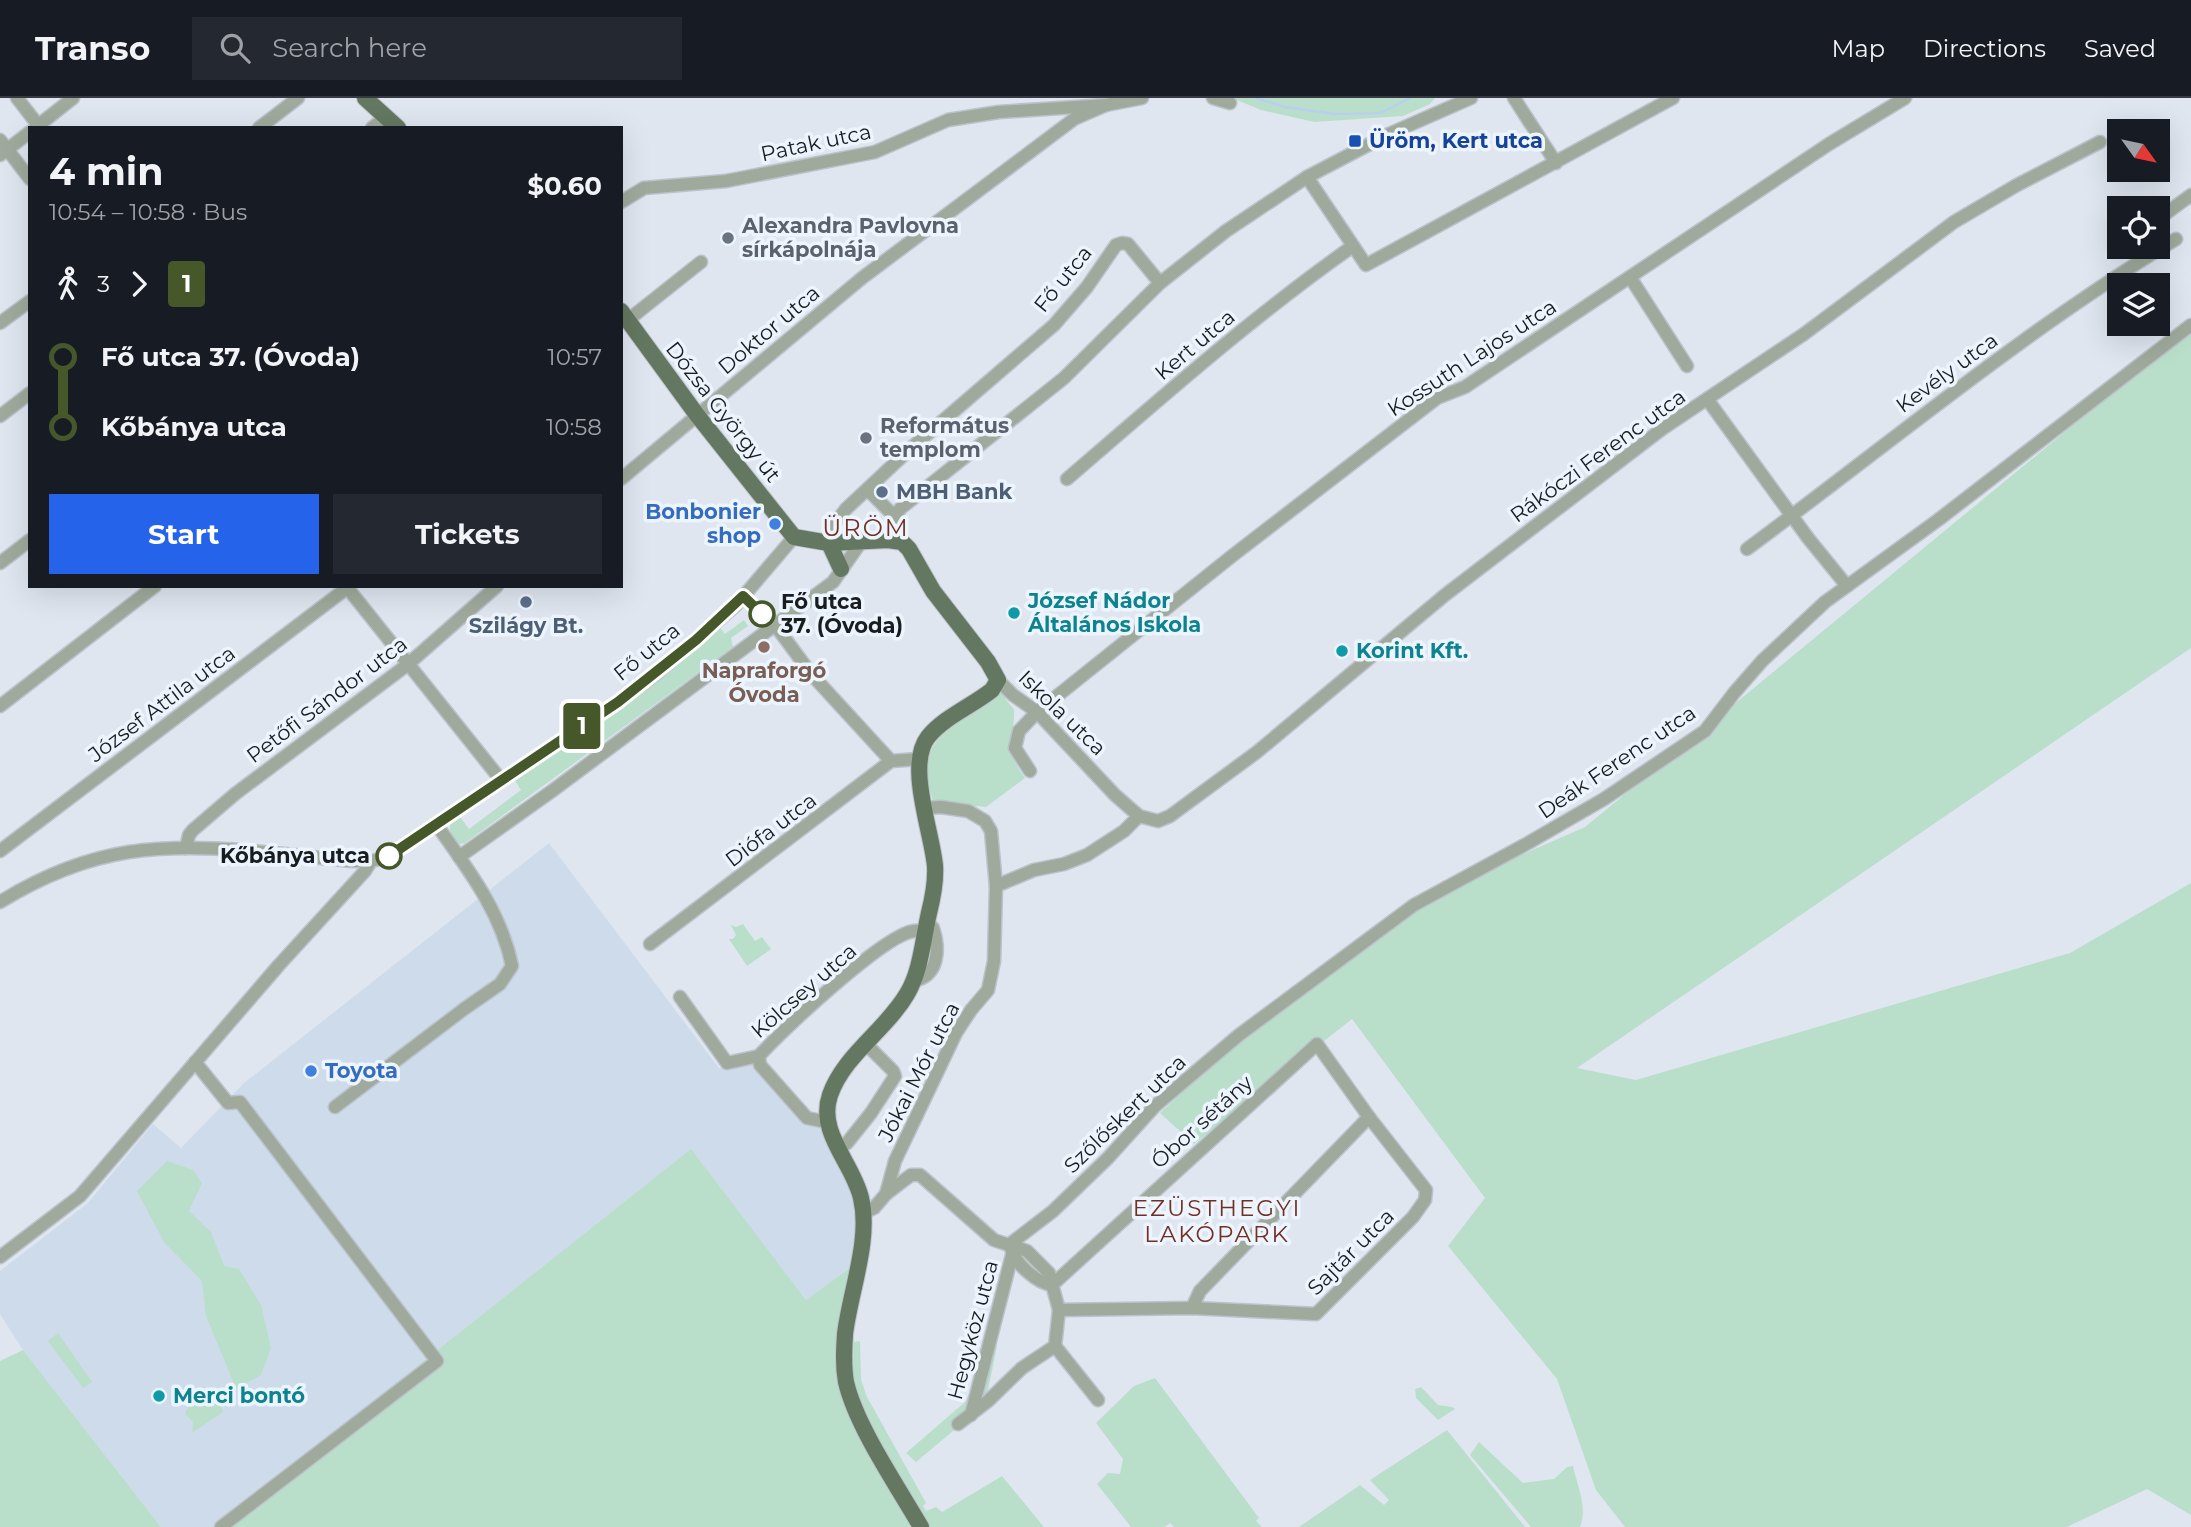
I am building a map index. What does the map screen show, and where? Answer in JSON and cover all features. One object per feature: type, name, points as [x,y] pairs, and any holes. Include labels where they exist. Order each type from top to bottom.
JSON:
[{"type":"main road","points":[[365,98],[392,122]]},
{"type":"main road","name":"Dózsa György út","points":[[624,315],[696,415],[794,537]]},
{"type":"main road","points":[[794,537],[829,543],[888,540]]},
{"type":"main road","name":"Iskola utca","points":[[888,540],[901,542],[909,549],[933,591],[988,662],[998,680]]},
{"type":"main road","points":[[829,543],[841,569]]},
{"type":"main road","points":[[922,1527],[863,1424],[849,1394],[844,1363],[846,1333],[863,1213],[861,1197],[827,1122],[827,1105],[843,1071],[898,1007],[913,981],[935,884],[935,864],[919,759],[924,743],[931,734],[992,690],[998,680]]},
{"type":"street","points":[[17,98],[33,126]]},
{"type":"street","points":[[37,126],[73,98]]},
{"type":"street","points":[[262,126],[298,98]]},
{"type":"street","name":"Patak utca","points":[[623,201],[644,188],[726,181],[874,152],[948,120],[999,111],[1106,105],[1142,98]]},
{"type":"street","points":[[1213,98],[1230,103]]},
{"type":"street","points":[[888,540],[894,516],[918,494],[1064,379],[1160,283],[1226,231],[1307,177],[1389,134],[1471,98]]},
{"type":"street","points":[[1514,98],[1556,163]]},
{"type":"street","points":[[1307,177],[1366,265],[1672,98]]},
{"type":"street","name":"Kossuth Lajos utca","points":[[1030,771],[1015,748],[1019,731],[1037,712],[1437,398],[1465,387],[1829,144],[1905,98]]},
{"type":"street","name":"Doktor utca","points":[[696,415],[862,278],[1074,119],[1106,105]]},
{"type":"street","points":[[28,132],[3,148],[28,177]]},
{"type":"street","name":"Rákóczi Ferenc utca","points":[[1139,816],[1158,821],[1186,806],[1257,751],[1445,595],[1662,429],[1804,334],[1954,222],[2100,142]]},
{"type":"street","points":[[2170,210],[2191,195]]},
{"type":"street","name":"Kevély utca","points":[[1747,548],[1970,379],[2118,275],[2176,239]]},
{"type":"street","name":"Fő utca","points":[[829,543],[833,526],[846,509],[910,449],[1054,326],[1087,287],[1115,245],[1128,244],[1160,283]]},
{"type":"street","name":"Kert utca","points":[[1067,479],[1203,362],[1353,246]]},
{"type":"street","points":[[624,315],[701,262]]},
{"type":"street","points":[[1630,276],[1687,366]]},
{"type":"street","points":[[0,323],[28,302]]},
{"type":"street","name":"Deák Ferenc utca","points":[[1268,1014],[1414,905],[1593,805],[1705,731],[1762,662],[1825,602],[1938,520],[2191,325]]},
{"type":"street","points":[[0,416],[28,395]]},
{"type":"street","points":[[1707,399],[1847,586]]},
{"type":"street","points":[[623,478],[696,415]]},
{"type":"street","points":[[868,490],[894,516]]},
{"type":"street","name":"Fő utca","points":[[371,862],[398,851],[656,674],[743,596],[794,537]]},
{"type":"street","points":[[0,563],[28,542]]},
{"type":"street","points":[[459,857],[826,589],[861,542]]},
{"type":"street","points":[[0,706],[152,588]]},
{"type":"street","name":"József Attila utca","points":[[0,852],[346,588]]},
{"type":"street","points":[[348,588],[501,780]]},
{"type":"street","name":"Petőfi Sándor utca","points":[[187,848],[189,835],[193,830],[235,794],[407,665],[496,588]]},
{"type":"street","points":[[743,596],[775,625],[812,675],[891,761],[919,759]]},
{"type":"street","name":"Iskola utca","points":[[998,680],[1037,712],[1115,795],[1139,816]]},
{"type":"street","name":"Diófa utca","points":[[650,944],[891,761]]},
{"type":"street","name":"Jókai Mór utca","points":[[886,1194],[895,1161],[956,1033],[988,990],[994,961],[996,886],[993,838],[985,821],[968,811],[925,808]]},
{"type":"street","points":[[996,886],[1034,870],[1064,864],[1087,855],[1124,831],[1139,816]]},
{"type":"street","points":[[335,1107],[500,984],[512,966],[508,945],[484,894],[436,824]]},
{"type":"street","points":[[0,902],[34,882],[74,866],[128,852],[187,848],[371,862],[278,965],[80,1196],[0,1257]]},
{"type":"street","name":"Kölcsey utca","points":[[827,1122],[807,1118],[760,1065],[759,1056],[842,978],[900,936],[926,928]]},
{"type":"street","points":[[680,997],[727,1063],[759,1056]]},
{"type":"street","name":"Szőlőskert utca","points":[[1011,1250],[1108,1158],[1155,1106],[1268,1014]]},
{"type":"street","points":[[838,1149],[872,1113],[895,1076],[866,1044]]},
{"type":"street","name":"Óbor sétány","points":[[1052,1285],[1317,1044],[1369,1117]]},
{"type":"street","points":[[195,1062],[228,1102],[240,1102],[437,1362],[221,1527]]},
{"type":"street","points":[[1059,1310],[1192,1308],[1200,1291],[1369,1117]]},
{"type":"street","name":"Sajtár utca","points":[[1192,1308],[1316,1314],[1413,1217],[1425,1200],[1426,1190],[1369,1117]]},
{"type":"street","points":[[863,1213],[874,1208],[886,1194],[911,1175],[920,1175],[994,1240],[1011,1250],[1042,1284],[1052,1285],[1059,1310],[1055,1346],[1098,1400]]},
{"type":"street","name":"Hegyköz utca","points":[[971,1415],[1011,1250]]},
{"type":"street","points":[[958,1424],[988,1401],[1022,1368],[1055,1346]]},
{"type":"shaded area","points":[[549,843],[719,1068],[765,1061],[809,1113],[833,1118],[862,1183],[872,1223],[866,1256],[806,1300],[690,1150],[214,1527],[161,1527],[23,1350],[0,1314],[0,1271],[88,1203],[153,1124],[181,1148],[244,1083]]},
{"type":"green space","points":[[1232,98],[1435,98],[1430,104],[1403,116],[1314,122],[1261,110]]},
{"type":"green space","points":[[2191,328],[2191,648],[1577,1068],[1636,1080],[2070,953],[2191,883],[2191,1515],[2147,1489],[2067,1527],[1625,1527],[1596,1490],[1557,1379],[1448,1246],[1485,1198],[1352,1019],[1194,1144],[1160,1113],[1268,1014],[1443,889],[1585,827]]},
{"type":"green space","points":[[744,620],[748,626],[731,638],[733,647],[465,843],[460,844],[453,837],[450,826],[458,814],[469,829],[521,790],[514,779],[719,626],[725,634]]},
{"type":"green space","points":[[1004,692],[1006,700],[1014,709],[1012,751],[1025,778],[986,807],[933,802],[927,769],[930,753],[936,742],[965,715],[997,693]]},
{"type":"green space","points":[[743,924],[755,941],[762,937],[771,949],[747,966],[729,939],[736,935],[731,925],[736,927]]},
{"type":"green space","points":[[691,1149],[806,1300],[866,1256],[849,1362],[853,1370],[854,1342],[860,1341],[861,1379],[866,1395],[926,1503],[923,1506],[926,1511],[936,1507],[942,1512],[1002,1476],[1044,1527],[930,1527],[927,1521],[925,1527],[214,1527]]},
{"type":"green space","points":[[167,1161],[193,1170],[202,1183],[189,1211],[211,1232],[224,1266],[239,1269],[261,1305],[271,1348],[261,1375],[236,1389],[206,1316],[202,1281],[164,1242],[137,1191]]},
{"type":"green space","points":[[58,1333],[92,1382],[83,1388],[48,1341]]},
{"type":"green space","points":[[984,1342],[997,1346],[986,1400],[962,1429],[953,1431],[916,1462],[906,1453],[965,1402],[971,1391]]},
{"type":"green space","points":[[23,1350],[161,1527],[0,1527],[0,1361]]},
{"type":"green space","points":[[1155,1378],[1259,1518],[1256,1521],[1262,1527],[1174,1527],[1170,1523],[1165,1527],[1131,1527],[1097,1484],[1108,1473],[1120,1474],[1123,1459],[1096,1423],[1134,1386]]},
{"type":"green space","points":[[1421,1387],[1438,1405],[1455,1409],[1438,1420],[1416,1398],[1415,1389]]},
{"type":"green space","points":[[202,1400],[219,1401],[223,1412],[192,1433],[193,1422],[185,1413],[191,1403]]},
{"type":"green space","points":[[1447,1430],[1525,1527],[1299,1527],[1360,1485],[1384,1505],[1389,1500],[1370,1480]]},
{"type":"green space","points":[[1479,1442],[1523,1483],[1554,1479],[1567,1467],[1573,1466],[1583,1512],[1580,1527],[1531,1527],[1470,1455]]},
{"type":"waterway","points":[[1256,98],[1285,107],[1335,114],[1381,113],[1410,98]]},
{"type":"bus line","name":"1","points":[[389,856],[618,702],[656,674],[743,596],[762,614]]},
{"type":"place","name":"Üröm, Kert utca","points":[[1355,141]]},
{"type":"place","name":"Alexandra Pavlovna sírkápolnája","points":[[728,238]]},
{"type":"place","name":"Református templom","points":[[866,438]]},
{"type":"place","name":"MBH Bank","points":[[882,492]]},
{"type":"place","name":"Bonbonier shop","points":[[775,524]]},
{"type":"place","name":"Szilágy Bt.","points":[[526,602]]},
{"type":"place","name":"József Nádor Általános Iskola","points":[[1014,613]]},
{"type":"place","name":"Fő utca 37. (Óvoda)","points":[[762,614]]},
{"type":"place","name":"Napraforgó Óvoda","points":[[764,647]]},
{"type":"place","name":"Korint Kft.","points":[[1342,651]]},
{"type":"place","name":"Kőbánya utca","points":[[389,856]]},
{"type":"place","name":"Toyota","points":[[311,1071]]},
{"type":"place","name":"Merci bontó","points":[[159,1396]]},
{"type":"district","name":"ÜRÖM","points":[[866,528]]},
{"type":"district","name":"EZÜSTHEGYI LAKÓPARK","points":[[1217,1221]]}]
